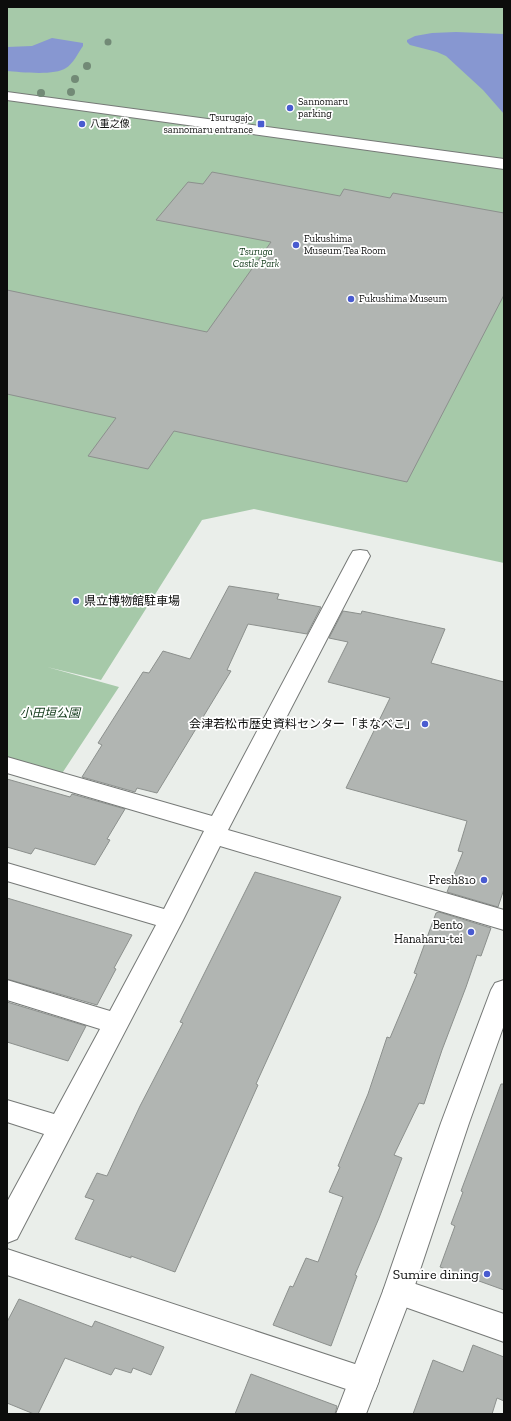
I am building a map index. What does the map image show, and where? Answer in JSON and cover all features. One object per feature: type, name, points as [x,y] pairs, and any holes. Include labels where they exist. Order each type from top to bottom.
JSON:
[{"type":"street","points":[[7,96],[504,164]]},
{"type":"street","points":[[7,1230],[171,920],[360,556]]},
{"type":"street","points":[[7,765],[504,920]]},
{"type":"street","points":[[7,872],[171,920]]},
{"type":"street","points":[[7,990],[116,1024]]},
{"type":"street","points":[[351,1414],[398,1291],[455,1123],[504,990]]},
{"type":"street","points":[[7,1111],[60,1128]]},
{"type":"street","points":[[7,1262],[364,1380]]},
{"type":"street","points":[[398,1291],[504,1328]]},
{"type":"green space","name":"Tsuruga Castle Park","points":[[7,7],[504,7],[504,563],[254,509],[202,520],[101,680],[47,667],[119,687],[59,778],[7,763]]},
{"type":"water","points":[[456,32],[504,34],[504,114],[483,90],[446,56],[410,45],[407,42],[407,40],[415,36],[432,33]]},
{"type":"water","points":[[52,38],[83,43],[83,46],[69,66],[61,70],[46,73],[7,71],[7,47],[32,46]]},
{"type":"building","points":[[212,172],[340,196],[344,189],[390,198],[393,193],[504,213],[504,295],[407,482],[174,431],[148,469],[88,456],[116,418],[7,394],[7,290],[207,332],[271,242],[156,220],[188,182],[203,184]]},
{"type":"building","points":[[229,586],[279,594],[277,599],[321,607],[307,634],[248,624],[227,670],[231,671],[157,793],[137,788],[135,792],[82,777],[102,745],[98,743],[143,672],[149,673],[163,651],[190,659]]},
{"type":"building","points":[[343,611],[361,614],[362,611],[445,629],[431,663],[504,682],[504,889],[498,907],[447,892],[463,852],[458,851],[467,821],[346,788],[390,698],[328,682],[348,642],[329,638]]},
{"type":"building","points":[[7,779],[70,797],[72,794],[125,809],[107,839],[110,840],[95,865],[35,848],[31,854],[7,847]]},
{"type":"building","points":[[255,872],[341,897],[256,1084],[258,1085],[175,1272],[131,1256],[131,1258],[75,1239],[94,1200],[85,1197],[97,1173],[107,1176],[140,1106],[183,1023],[180,1022]]},
{"type":"building","points":[[7,898],[132,935],[114,968],[116,969],[97,1005],[7,979]]},
{"type":"building","points":[[439,912],[491,928],[481,956],[477,955],[424,1104],[419,1103],[394,1155],[402,1158],[355,1275],[357,1276],[331,1346],[273,1325],[290,1286],[293,1287],[306,1258],[318,1262],[343,1197],[329,1192],[340,1167],[338,1166],[368,1094],[387,1037],[390,1038],[417,974],[414,973],[436,913]]},
{"type":"building","points":[[7,1002],[86,1026],[68,1061],[7,1042]]},
{"type":"building","points":[[501,1084],[504,1084],[504,1290],[440,1267],[455,1226],[451,1224],[463,1192],[461,1191]]},
{"type":"building","points":[[19,1299],[92,1327],[95,1321],[164,1347],[151,1375],[133,1368],[131,1373],[115,1368],[111,1375],[65,1358],[38,1414],[34,1414],[7,1403],[7,1322]]},
{"type":"building","points":[[473,1345],[504,1357],[504,1401],[497,1398],[492,1414],[413,1414],[433,1360],[463,1372]]},
{"type":"building","points":[[251,1374],[337,1406],[335,1414],[235,1414]]},
{"type":"place","name":"Sannomaru parking","points":[[290,108]]},
{"type":"place","name":"八重之像","points":[[82,124]]},
{"type":"place","name":"Tsurugajo sannomaru entrance","points":[[261,124]]},
{"type":"place","name":"Fukushima Museum Tea Room","points":[[296,245]]},
{"type":"place","name":"Fukushima Museum","points":[[351,299]]},
{"type":"place","name":"県立博物館駐車場","points":[[76,601]]},
{"type":"place","name":"会津若松市歴史資料センター「まなべこ」","points":[[425,724]]},
{"type":"place","name":"Fresh810","points":[[484,880]]},
{"type":"place","name":"Bento Hanaharu-tei","points":[[471,932]]},
{"type":"place","name":"Sumire dining","points":[[487,1274]]},
{"type":"park label","name":"小田垣公園","points":[[50,713]]}]
